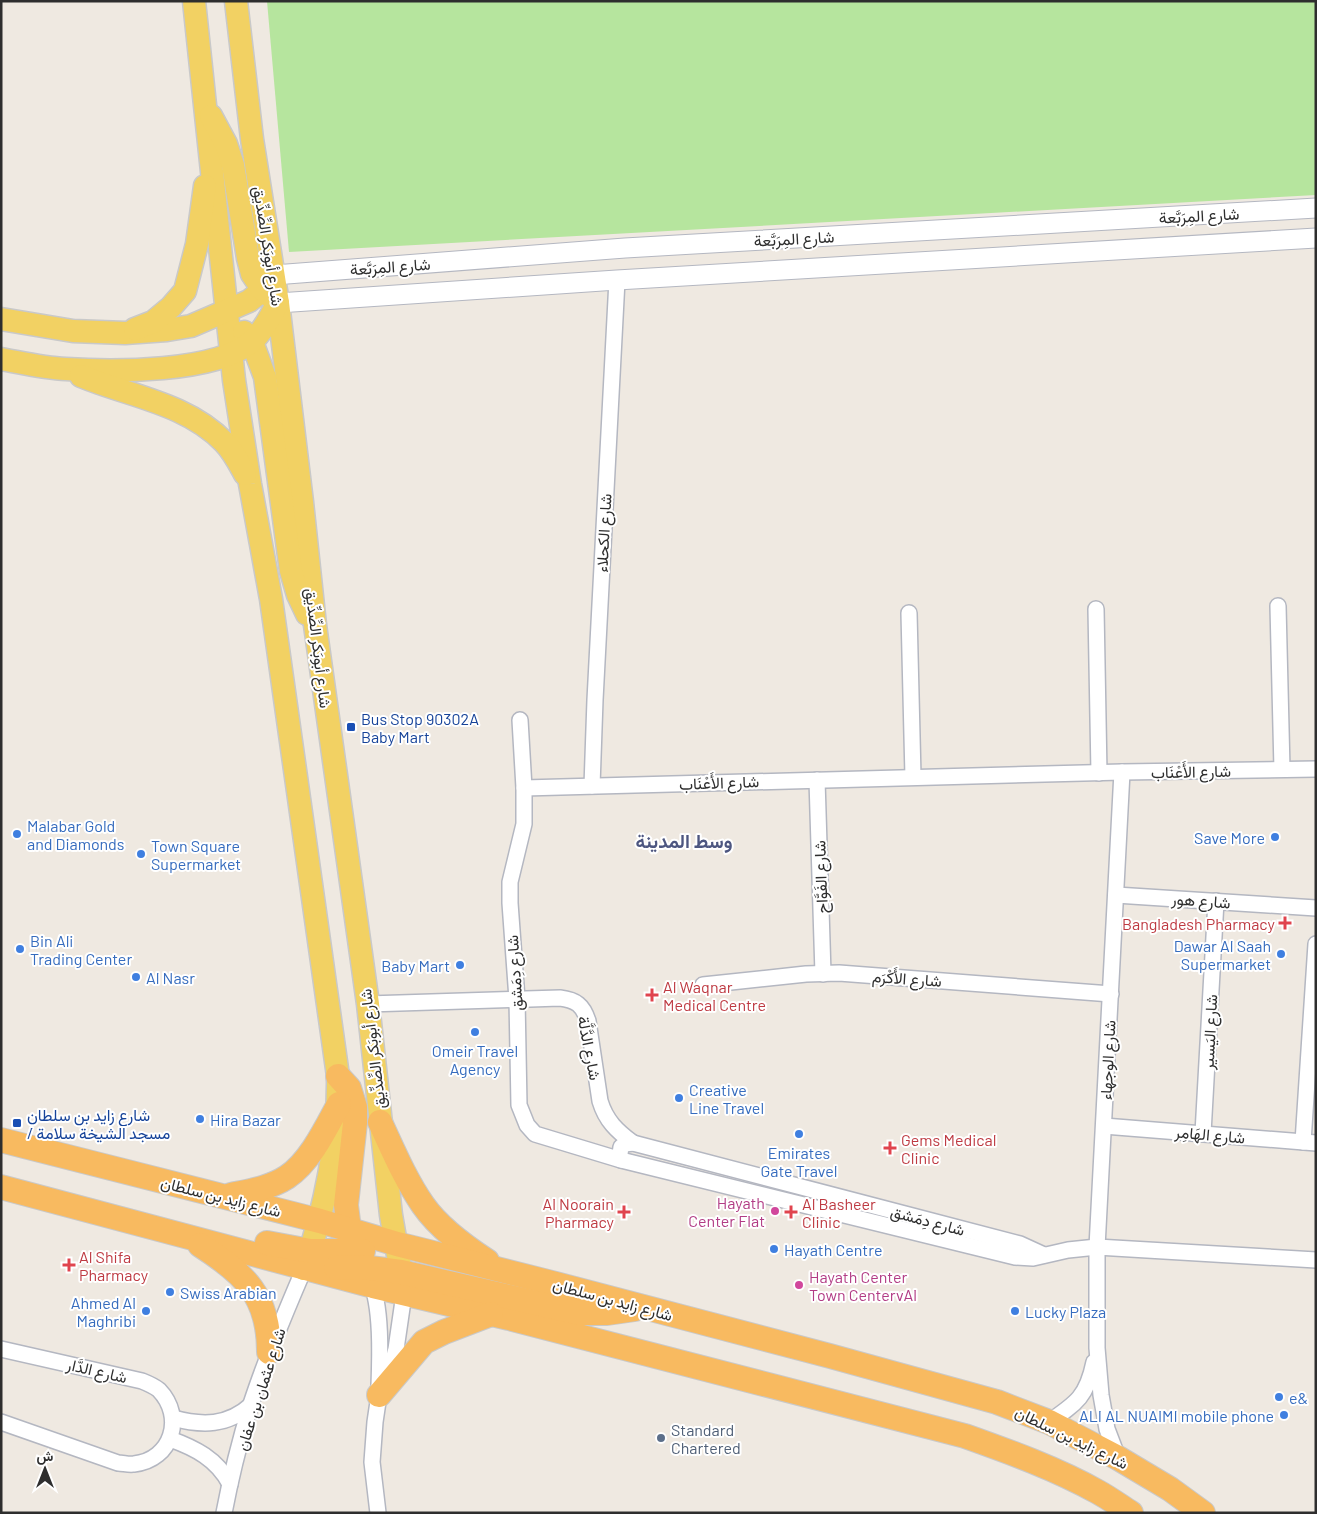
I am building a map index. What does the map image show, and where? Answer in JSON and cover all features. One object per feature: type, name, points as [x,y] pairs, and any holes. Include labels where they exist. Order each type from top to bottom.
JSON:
[{"type":"highway","points":[[307,1260],[362,1259],[346,1205],[355,1107],[349,1088],[338,1076]]},
{"type":"highway","points":[[224,1197],[261,1189],[287,1177],[314,1148],[339,1104]]},
{"type":"highway","points":[[380,1122],[402,1170],[423,1205],[452,1234],[501,1270]]},
{"type":"highway","name":"شارع زايد بن سلطان","points":[[1,1140],[320,1221],[362,1259],[402,1283],[491,1314],[965,1436],[1066,1476],[1098,1492],[1131,1513]]},
{"type":"highway","name":"شارع زايد بن سلطان","points":[[1,1187],[56,1203],[184,1235],[307,1260],[362,1259],[396,1244],[830,1356],[997,1402],[1049,1422],[1118,1458],[1170,1489],[1203,1513]]},
{"type":"highway","points":[[184,1235],[238,1272],[250,1286],[264,1312],[269,1336],[269,1352]]},
{"type":"highway","points":[[402,1283],[579,1314],[607,1314],[645,1307]]},
{"type":"highway","points":[[378,1395],[424,1342],[444,1332],[491,1314]]},
{"type":"main road","points":[[194,1],[232,354],[250,484],[271,599],[338,1076],[339,1104],[332,1154],[320,1221],[307,1260]]},
{"type":"main road","name":"شارع أبوبَكر الصِّدِّيق","points":[[236,1],[271,289],[302,502],[315,625],[368,1004],[390,1215],[402,1283]]},
{"type":"main road","points":[[207,109],[220,131],[233,165],[252,274],[271,289]]},
{"type":"main road","points":[[125,333],[153,322],[171,307],[185,291],[197,244],[210,145]]},
{"type":"main road","points":[[1,319],[73,331],[125,333],[167,330],[191,326],[227,312],[271,289]]},
{"type":"main road","points":[[1,360],[64,369],[105,371],[197,363],[232,354],[252,342],[266,325],[271,289]]},
{"type":"main road","points":[[227,312],[252,342],[265,376],[291,571],[304,610],[315,625]]},
{"type":"main road","points":[[64,369],[95,382],[142,396],[188,414],[225,442],[250,484]]},
{"type":"street","name":"شارع المِرَبَّعة","points":[[271,289],[625,248],[1316,208]]},
{"type":"street","name":"شارع المِرَبَّعة","points":[[271,289],[617,280],[1316,238]]},
{"type":"street","name":"شارع الكحلاء","points":[[592,786],[617,280]]},
{"type":"street","points":[[1278,606],[1282,770]]},
{"type":"street","points":[[1096,609],[1099,773]]},
{"type":"street","points":[[909,613],[913,777]]},
{"type":"street","name":"شارع دِمَشق","points":[[520,720],[524,824],[510,882],[511,928],[517,999],[519,1105],[527,1125],[535,1134],[621,1160],[1015,1257],[1033,1258],[1068,1250],[1097,1247],[1316,1260]]},
{"type":"street","name":"شارع الأَعْنَاب","points":[[524,788],[913,777],[1316,769]]},
{"type":"street","name":"شارع الوجهاء","points":[[1118,1458],[1110,1439],[1100,1395],[1097,1348],[1097,1247],[1122,772]]},
{"type":"street","name":"شارع الفَوَّاح","points":[[817,780],[823,974]]},
{"type":"street","name":"شارع هور","points":[[1116,895],[1316,908]]},
{"type":"street","name":"شارع اليَسير","points":[[1203,1133],[1216,902]]},
{"type":"street","points":[[1309,1143],[1316,944]]},
{"type":"street","name":"شارع الأَكْرَم","points":[[703,985],[806,974],[838,973],[1111,994]]},
{"type":"street","name":"شارع الدَّلَّة","points":[[368,1004],[560,998],[575,1001],[585,1011],[588,1021],[603,1113],[610,1124],[633,1143]]},
{"type":"street","name":"شارع الهَامِر","points":[[1104,1126],[1309,1143]]},
{"type":"street","points":[[621,1160],[621,1147],[625,1144],[633,1143]]},
{"type":"street","name":"شارع دِمَشق","points":[[633,1143],[1020,1244],[1044,1255]]},
{"type":"street","points":[[362,1259],[376,1305],[379,1343],[378,1395],[372,1462],[378,1513]]},
{"type":"street","name":"شارع عثمان بن عفان","points":[[224,1513],[251,1404],[269,1352],[307,1260]]},
{"type":"street","points":[[378,1395],[391,1367],[396,1349],[402,1283]]},
{"type":"street","name":"شارع الدَّار","points":[[1,1348],[142,1381],[157,1389],[168,1402],[173,1418]]},
{"type":"street","name":"شارع الوجهاء","points":[[1049,1422],[1073,1406],[1082,1395],[1091,1375],[1097,1348]]},
{"type":"street","points":[[1,1422],[118,1463],[134,1464],[149,1460],[161,1452],[170,1439],[173,1418],[192,1423],[210,1424],[228,1419],[245,1410],[251,1404]]},
{"type":"street","points":[[170,1439],[190,1446],[209,1458],[224,1474],[230,1484]]},
{"type":"green space","points":[[267,1],[1316,1],[1316,195],[289,252]]},
{"type":"place","name":"Bus Stop 90302A Baby Mart","points":[[351,727]]},
{"type":"place","name":"Malabar Gold and Diamonds","points":[[17,834]]},
{"type":"place","name":"Save More","points":[[1275,837]]},
{"type":"place","name":"Town Square Supermarket","points":[[141,854]]},
{"type":"place","name":"Bangladesh Pharmacy","points":[[1285,923]]},
{"type":"place","name":"Bin Ali Trading Center","points":[[20,949]]},
{"type":"place","name":"Dawar Al Saah Supermarket","points":[[1281,954]]},
{"type":"place","name":"Baby Mart","points":[[460,965]]},
{"type":"place","name":"Al Nasr","points":[[136,977]]},
{"type":"place","name":"Al Waqnar Medical Centre","points":[[652,995]]},
{"type":"place","name":"Omeir Travel Agency","points":[[475,1032]]},
{"type":"place","name":"Creative Line Travel","points":[[679,1098]]},
{"type":"place","name":"Hira Bazar","points":[[200,1119]]},
{"type":"place","name":"شارع زايد بن سلطان / مسجد الشيخة سلامة","points":[[17,1123]]},
{"type":"place","name":"Emirates Gate Travel","points":[[799,1134]]},
{"type":"place","name":"Gems Medical Clinic","points":[[890,1148]]},
{"type":"place","name":"Hayath Center Flat","points":[[775,1211]]},
{"type":"place","name":"Al Noorain Pharmacy","points":[[624,1212]]},
{"type":"place","name":"Al Basheer Clinic","points":[[791,1212]]},
{"type":"place","name":"Hayath Centre","points":[[774,1249]]},
{"type":"place","name":"Al Shifa Pharmacy","points":[[69,1265]]},
{"type":"place","name":"Hayath Center Town CentervAl","points":[[799,1285]]},
{"type":"place","name":"Swiss Arabian","points":[[170,1292]]},
{"type":"place","name":"Ahmed Al Maghribi","points":[[146,1311]]},
{"type":"place","name":"Lucky Plaza","points":[[1015,1311]]},
{"type":"place","name":"e&","points":[[1279,1397]]},
{"type":"place","name":"ALI AL NUAIMI mobile phone","points":[[1284,1415]]},
{"type":"place","name":"Standard Chartered","points":[[661,1438]]},
{"type":"district","name":"وسط المدينة","points":[[684,840]]}]
